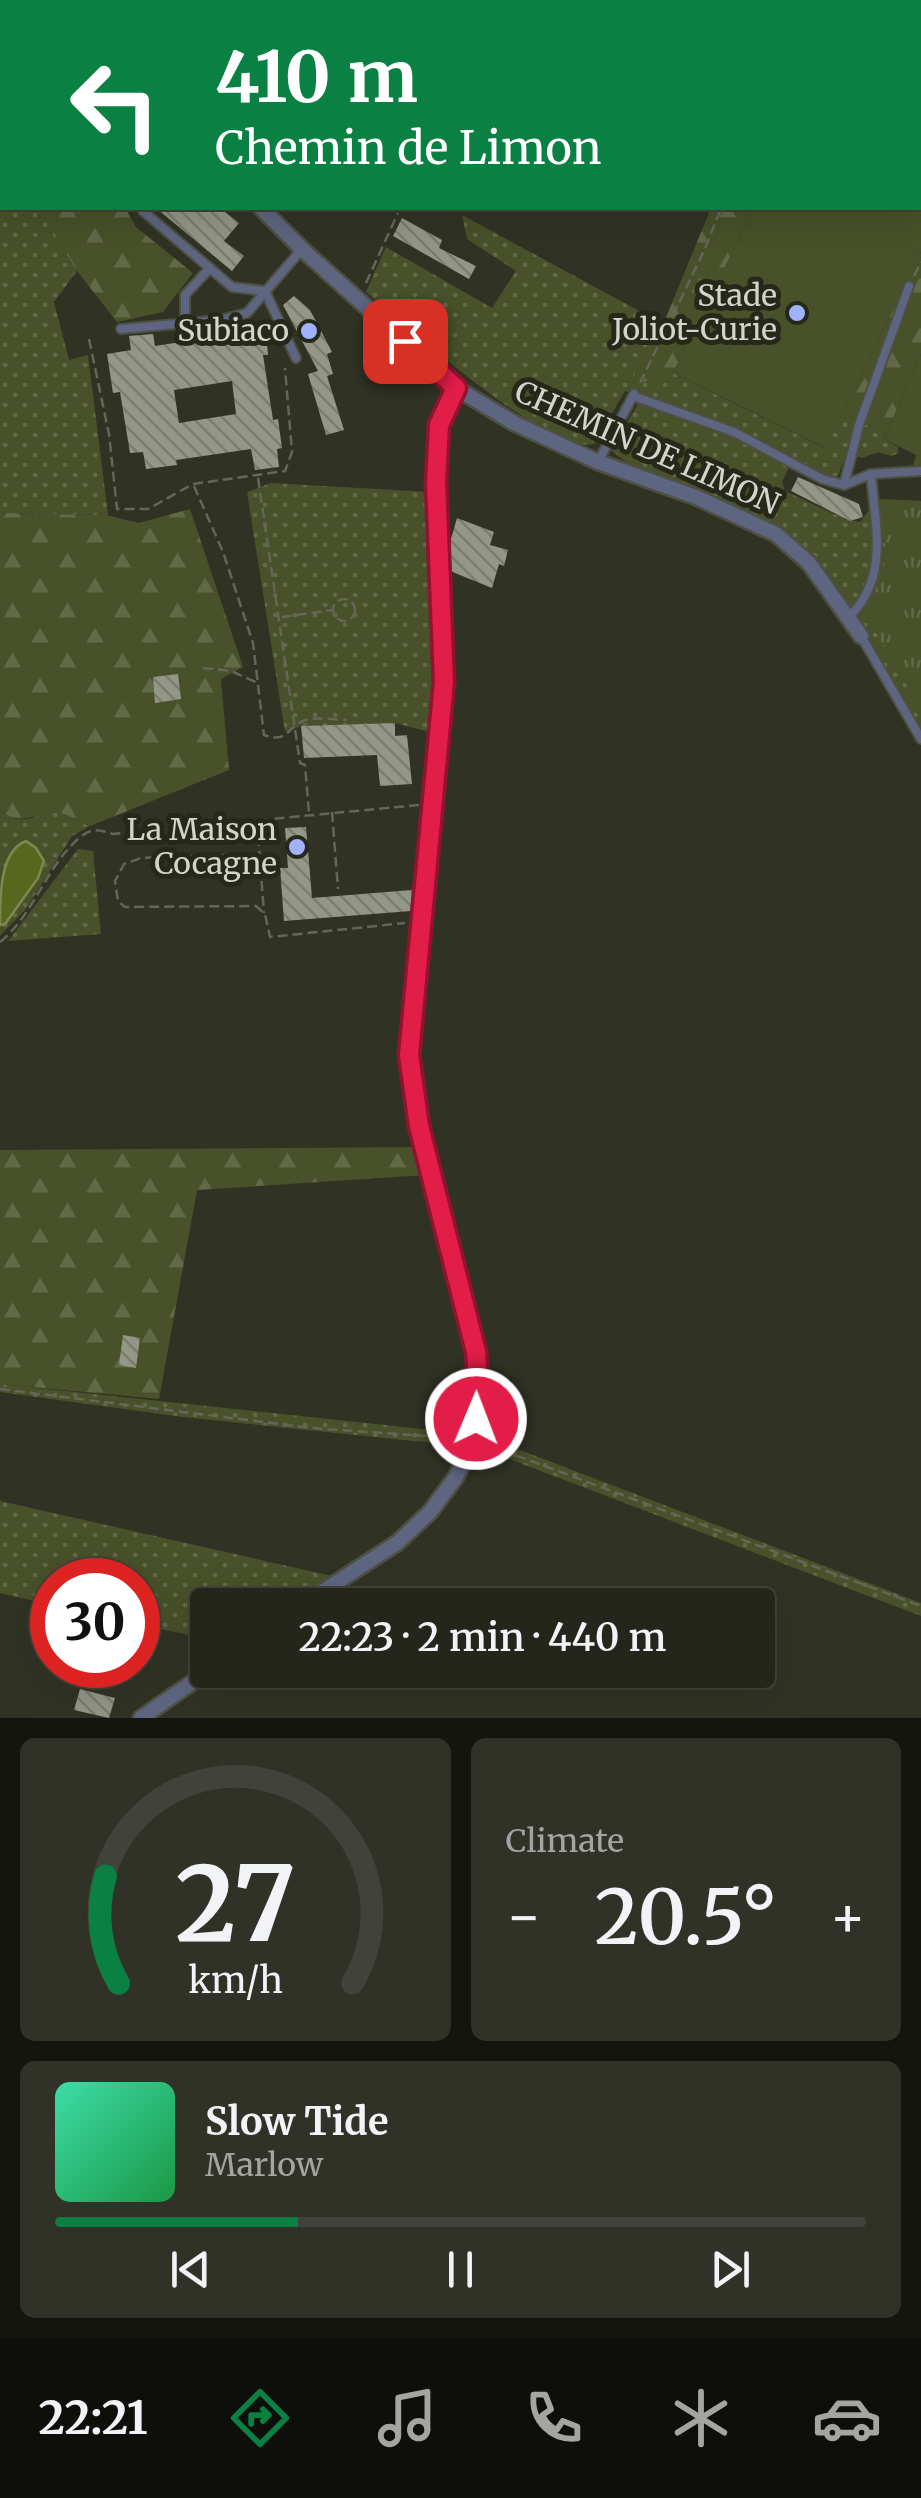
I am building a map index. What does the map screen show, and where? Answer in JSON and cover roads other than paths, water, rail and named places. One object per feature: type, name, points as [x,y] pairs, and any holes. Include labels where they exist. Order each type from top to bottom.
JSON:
[{"type":"street","name":"CHEMIN DE LIMON","points":[[263,210],[456,388],[514,423],[598,462],[696,497],[776,534],[809,562],[861,636]]},
{"type":"street","points":[[328,1588],[397,1542],[430,1512],[456,1477],[474,1440],[479,1398],[476,1352],[419,1126],[409,1055],[444,682],[436,482],[439,425],[456,388]]},
{"type":"street","points":[[141,1718],[190,1684]]},
{"type":"lane","points":[[143,210],[232,287],[266,292]]},
{"type":"lane","points":[[121,329],[185,324],[247,313],[302,249]]},
{"type":"lane","points":[[185,324],[186,295],[210,268]]},
{"type":"lane","points":[[844,485],[859,425],[909,286]]},
{"type":"lane","points":[[266,292],[296,358]]},
{"type":"lane","points":[[598,462],[634,395],[734,432],[822,479],[844,485],[871,474],[921,472]]},
{"type":"lane","points":[[848,618],[868,596],[877,565],[871,474]]},
{"type":"lane","name":"CHEMIN DE LIMON","points":[[861,636],[921,740]]},
{"type":"place","name":"Stade Joliot-Curie","points":[[797,313]]},
{"type":"place","name":"Subiaco","points":[[309,331]]},
{"type":"place","name":"La Maison Cocagne","points":[[297,847]]}]
